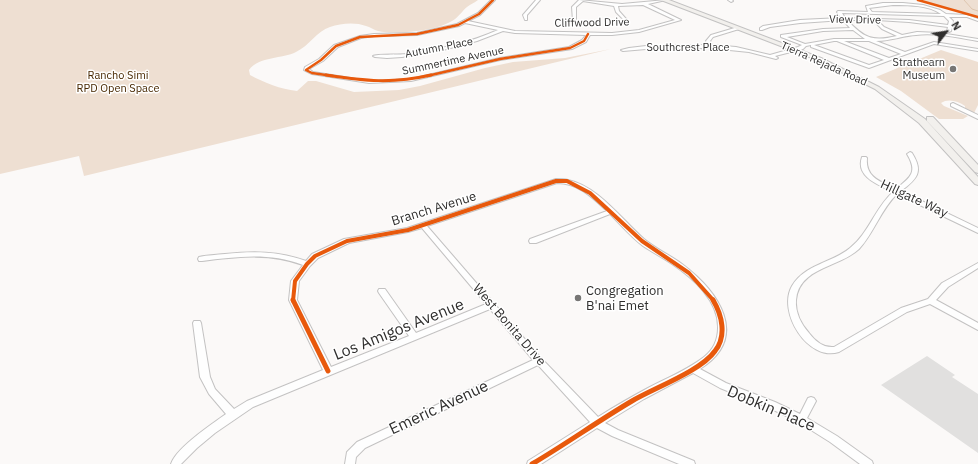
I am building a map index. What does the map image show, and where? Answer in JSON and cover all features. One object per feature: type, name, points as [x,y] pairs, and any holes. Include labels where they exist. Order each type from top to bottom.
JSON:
[{"type":"main road","name":"Tierra Rejada Road","points":[[664,0],[738,28],[800,47],[888,95],[922,121],[978,182]]},
{"type":"main road","name":"Tierra Rejada Road","points":[[673,0],[800,47],[860,73],[900,96],[931,120],[978,170]]},
{"type":"street","points":[[466,22],[479,14],[493,0]]},
{"type":"street","points":[[526,19],[525,15],[538,0]]},
{"type":"street","points":[[574,20],[574,7],[581,0],[616,6],[644,4],[664,0]]},
{"type":"street","name":"Cliffwood Drive","points":[[466,22],[501,30],[588,34],[632,32],[678,20],[644,4]]},
{"type":"street","points":[[870,12],[867,7],[876,4],[912,6],[937,10],[951,21],[948,35]]},
{"type":"street","points":[[616,6],[617,11],[625,20]]},
{"type":"street","points":[[906,54],[870,40],[854,29],[839,12],[844,10],[944,15],[973,17],[978,20]]},
{"type":"street","name":"View Drive","points":[[761,29],[763,26],[805,20],[875,20],[950,26]]},
{"type":"street","points":[[875,20],[883,28],[900,36]]},
{"type":"street","name":"Summertime Avenue","points":[[466,22],[425,33],[360,37],[336,46],[317,63],[306,70],[312,73],[363,81],[399,82],[419,79],[458,68],[500,59],[570,48],[584,42],[588,34]]},
{"type":"street","points":[[710,46],[708,39],[712,36],[738,28]]},
{"type":"street","points":[[854,29],[823,30],[782,36],[800,47],[839,41],[889,60]]},
{"type":"street","name":"Autumn Place","points":[[375,56],[401,56],[486,37],[501,30]]},
{"type":"street","points":[[800,47],[839,41],[886,40],[917,33],[948,35],[978,40]]},
{"type":"street","points":[[813,46],[869,67],[934,43],[978,50]]},
{"type":"street","name":"Southcrest Place","points":[[624,50],[656,47],[710,46],[742,48],[773,57],[800,47]]},
{"type":"street","points":[[953,105],[978,117]]},
{"type":"street","points":[[910,154],[915,163],[916,171],[913,178],[896,191],[884,206],[874,225],[854,249],[842,257],[807,274],[794,289],[792,303],[796,320],[808,338],[816,346],[826,351],[836,350],[904,310],[931,301],[945,285],[978,265]]},
{"type":"street","name":"Hillgate Way","points":[[864,158],[862,166],[869,176],[896,191],[978,231]]},
{"type":"street","name":"Branch Avenue","points":[[328,371],[293,300],[295,281],[307,264],[325,250],[346,241],[398,232],[423,225],[556,181],[570,180],[612,211]]},
{"type":"street","points":[[532,464],[632,401],[711,357],[717,349],[723,330],[719,311],[704,288],[691,275],[643,242],[612,211],[533,241]]},
{"type":"street","name":"West Bonita Drive","points":[[423,225],[539,361],[598,422],[615,432],[690,464]]},
{"type":"street","points":[[202,259],[266,253],[288,256],[307,264]]},
{"type":"street","points":[[382,291],[414,337]]},
{"type":"street","points":[[931,301],[978,327]]},
{"type":"street","name":"Los Amigos Avenue","points":[[176,464],[177,461],[201,437],[232,414],[268,395],[492,305]]},
{"type":"street","points":[[197,323],[205,378],[212,391],[232,414]]},
{"type":"street","name":"Emeric Avenue","points":[[350,464],[351,455],[361,445],[539,361]]},
{"type":"street","name":"Dobkin Place","points":[[693,368],[722,388],[771,405],[802,419],[823,431],[868,464]]},
{"type":"street","points":[[802,419],[811,401]]},
{"type":"green space","name":"Rancho Simi RPD Open Space","points":[[0,0],[478,0],[467,7],[457,18],[452,21],[426,30],[395,33],[378,31],[368,26],[358,24],[334,26],[325,29],[296,52],[259,62],[253,65],[249,70],[250,75],[261,81],[297,91],[308,81],[316,81],[354,92],[399,90],[513,62],[565,58],[611,49],[84,176],[79,156],[0,174]]},
{"type":"green space","points":[[915,0],[978,0],[978,17]]},
{"type":"green space","points":[[941,50],[978,62],[978,105],[974,113],[965,109],[965,106],[950,100],[941,103],[944,106],[968,116],[963,119],[939,119],[901,91],[876,77]]},
{"type":"building","points":[[927,356],[955,375],[952,377],[978,394],[978,453],[881,385]]},
{"type":"waterway","points":[[964,0],[972,9],[978,11]]},
{"type":"cycle path","points":[[493,0],[479,14],[458,25],[417,34],[374,35],[360,37],[336,46],[321,60],[306,70],[312,73],[369,82],[411,80],[500,59],[570,48],[584,41],[588,34]]},
{"type":"cycle path","points":[[918,0],[978,17]]},
{"type":"cycle path","points":[[328,371],[293,300],[295,281],[307,264],[315,256],[347,241],[408,230],[556,181],[567,181],[578,185],[602,202],[642,241],[680,266],[707,291],[719,312],[722,323],[722,335],[718,347],[704,362],[632,401],[532,464]]},
{"type":"place","name":"Strathearn Museum","points":[[953,69]]},
{"type":"place","name":"Congregation B'nai Emet","points":[[578,298]]}]
